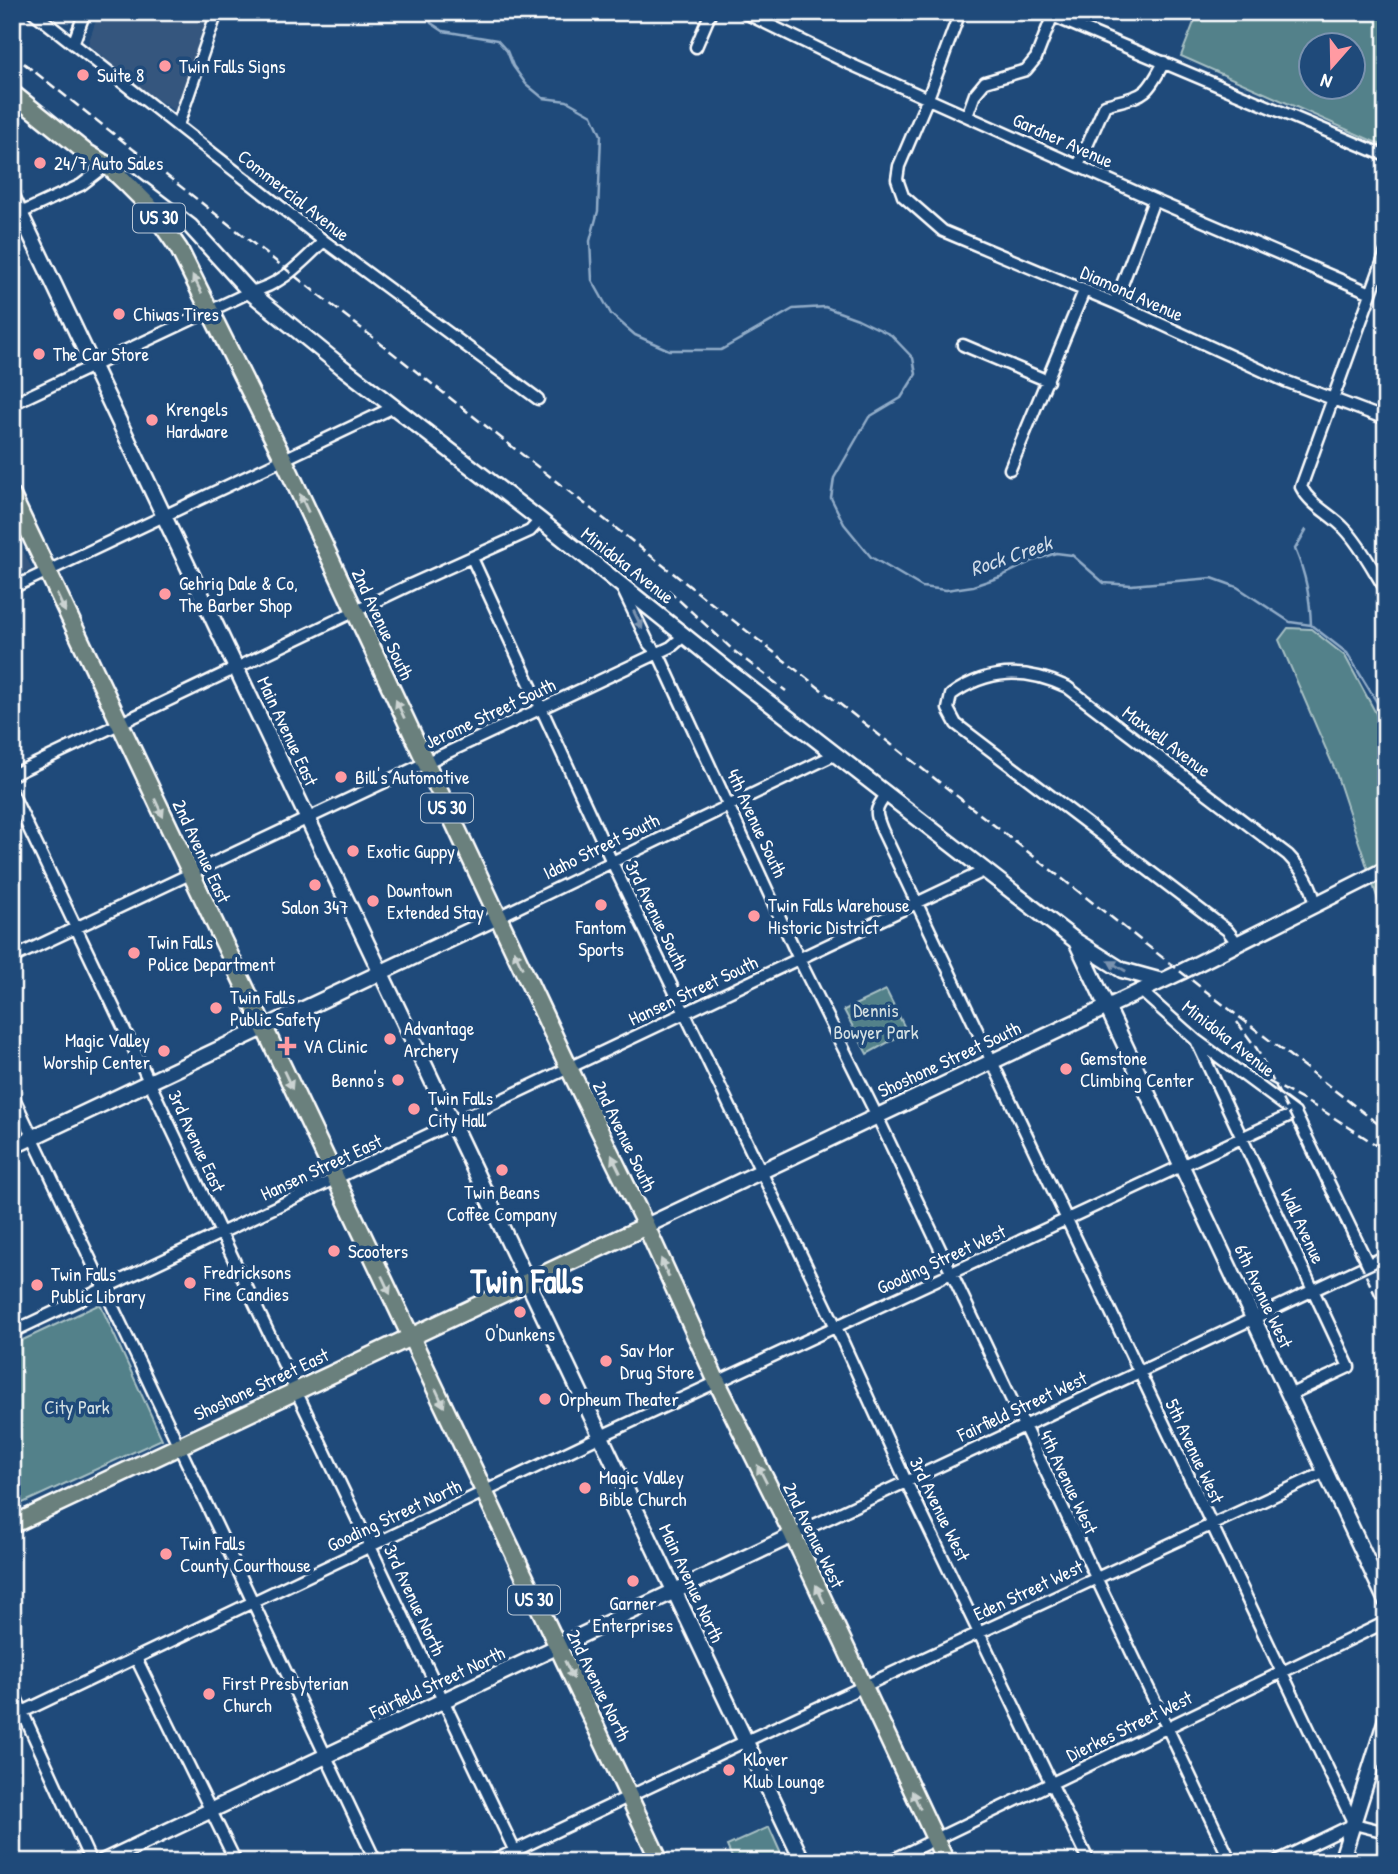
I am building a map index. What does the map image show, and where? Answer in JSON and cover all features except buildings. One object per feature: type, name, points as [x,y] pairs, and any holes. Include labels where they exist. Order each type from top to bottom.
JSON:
[{"type":"main road","name":"2nd Avenue South","points":[[12,93],[84,151],[104,163],[149,206],[168,230],[284,460],[569,1068],[646,1226]]},
{"type":"main road","name":"2nd Avenue East","points":[[12,496],[410,1337]]},
{"type":"main road","name":"Shoshone Street South","points":[[528,1282],[646,1226]]},
{"type":"main road","name":"2nd Avenue West","points":[[646,1226],[717,1382],[793,1535],[946,1862]]},
{"type":"main road","name":"Shoshone Street East","points":[[12,1525],[528,1282]]},
{"type":"main road","name":"2nd Avenue North","points":[[410,1337],[660,1862]]},
{"type":"street","name":"Commercial Avenue","points":[[33,12],[324,241],[538,399]]},
{"type":"street","points":[[74,44],[85,12]]},
{"type":"street","points":[[178,125],[218,12]]},
{"type":"street","points":[[696,47],[711,12]]},
{"type":"street","name":"Gardner Avenue","points":[[743,12],[928,99],[1324,275],[1371,293]]},
{"type":"street","points":[[928,99],[960,12]]},
{"type":"street","points":[[967,116],[975,94],[985,82],[1026,70],[1036,58],[1047,15],[1386,156]]},
{"type":"street","points":[[1078,166],[1105,105],[1144,94],[1152,87],[1164,62]]},
{"type":"street","name":"Minidoka Avenue","points":[[12,84],[64,125],[104,163],[142,188],[190,226],[250,292],[746,685],[1076,941],[1108,1007]]},
{"type":"street","name":"Diamond Avenue","points":[[928,99],[899,166],[897,179],[903,196],[943,231],[1115,303],[1332,401],[1386,419]]},
{"type":"street","points":[[12,102],[52,133],[84,151]]},
{"type":"street","points":[[16,215],[81,184],[104,163]]},
{"type":"street","name":"Main Avenue East","points":[[12,196],[16,215],[165,516],[528,1282]]},
{"type":"street","points":[[1115,303],[1154,200]]},
{"type":"street","points":[[12,404],[210,310],[250,292],[271,286],[291,273],[324,241]]},
{"type":"street","points":[[1386,252],[1301,487],[1308,499],[1355,540],[1386,590]]},
{"type":"street","points":[[271,286],[270,299],[274,311]]},
{"type":"street","points":[[1010,469],[1084,291]]},
{"type":"street","points":[[963,345],[1048,382]]},
{"type":"street","points":[[12,589],[394,407]]},
{"type":"street","points":[[12,775],[530,531],[540,520]]},
{"type":"street","name":"3rd Avenue South","points":[[472,558],[611,862],[761,1171]]},
{"type":"street","name":"4th Avenue South","points":[[621,584],[649,644],[659,653],[799,959],[877,1116]]},
{"type":"street","name":"Jerome Street South","points":[[12,958],[659,653],[685,635]]},
{"type":"street","name":"Maxwell Avenue","points":[[1238,944],[1227,930],[956,724],[948,709],[951,695],[980,679],[1009,674],[1027,674],[1068,687],[1289,855],[1305,873],[1319,903]]},
{"type":"street","name":"Idaho Street South","points":[[12,1147],[836,754]]},
{"type":"street","name":"3rd Avenue East","points":[[12,793],[297,1391]]},
{"type":"street","name":"5th Avenue West","points":[[886,795],[876,807],[875,813],[1280,1673],[1354,1824]]},
{"type":"street","name":"Shoshone Street South","points":[[646,1226],[1162,981],[1386,869]]},
{"type":"street","name":"Hansen Street South","points":[[569,1068],[984,871]]},
{"type":"street","points":[[1076,941],[1122,971],[1162,981]]},
{"type":"street","name":"Minidoka Avenue","points":[[1141,991],[1196,1040],[1295,1113]]},
{"type":"street","name":"6th Avenue West","points":[[1108,1007],[1386,1601]]},
{"type":"street","name":"Wall Avenue","points":[[1196,1040],[1349,1367],[1289,1395]]},
{"type":"street","name":"Hansen Street East","points":[[12,1332],[569,1068]]},
{"type":"street","points":[[12,1094],[376,1862]]},
{"type":"street","points":[[1295,1113],[1368,1264]]},
{"type":"street","name":"Gooding Street West","points":[[601,1436],[1295,1113]]},
{"type":"street","name":"4th Avenue West","points":[[877,1116],[1231,1862]]},
{"type":"street","name":"3rd Avenue West","points":[[761,1171],[1089,1862]]},
{"type":"street","name":"Fairfield Street West","points":[[674,1590],[1386,1256]]},
{"type":"street","name":"Main Avenue North","points":[[528,1282],[803,1862]]},
{"type":"street","name":"3rd Avenue North","points":[[297,1391],[520,1862]]},
{"type":"street","name":"Gooding Street North","points":[[12,1717],[601,1436]]},
{"type":"street","name":"Eden Street West","points":[[491,1862],[1325,1472]]},
{"type":"street","name":"Fairfield Street North","points":[[102,1862],[674,1590]]},
{"type":"street","name":"Dierkes Street West","points":[[888,1862],[1386,1622]]},
{"type":"street","points":[[136,1658],[236,1862]]},
{"type":"street","points":[[12,1689],[91,1862]]},
{"type":"street","points":[[1341,1862],[1386,1719]]},
{"type":"street","points":[[1275,1862],[1354,1824],[1386,1832]]},
{"type":"shaded area","points":[[99,12],[211,12],[178,113],[134,84],[88,44]]},
{"type":"shaded area","points":[[12,527],[32,569],[12,575]]},
{"type":"green space","points":[[1198,12],[1386,12],[1386,147],[1181,56]]},
{"type":"green space","points":[[1288,628],[1311,629],[1345,656],[1386,732],[1386,924],[1335,770],[1279,640]]},
{"type":"green space","name":"Dennis Bowyer Park","points":[[886,990],[907,1032],[867,1054],[844,1010]]},
{"type":"green space","name":"City Park","points":[[100,1304],[162,1439],[12,1508],[12,1345]]},
{"type":"green space","points":[[769,1827],[782,1856],[769,1862],[734,1862],[727,1846]]},
{"type":"waterway","name":"Rock Creek","points":[[427,12],[431,23],[443,31],[497,40],[507,51],[513,66],[526,84],[543,98],[567,101],[592,115],[601,135],[598,211],[590,241],[592,280],[611,314],[635,335],[669,350],[721,350],[793,309],[825,307],[891,335],[913,358],[916,374],[901,398],[869,417],[834,478],[831,498],[844,524],[871,557],[922,587],[946,590],[973,586],[1000,577],[1032,561],[1056,553],[1072,555],[1104,583],[1131,585],[1212,578],[1237,587],[1290,622],[1311,625],[1347,653],[1386,717]]},
{"type":"waterway","points":[[1306,530],[1295,549],[1307,586],[1311,625]]},
{"type":"railway","points":[[12,54],[1386,1130]]},
{"type":"railway","points":[[668,590],[734,651],[786,691]]},
{"type":"railway","points":[[1237,1022],[1257,1049],[1386,1318]]},
{"type":"railway","points":[[1242,1067],[1325,1112],[1386,1151]]},
{"type":"place","name":"Twin Falls Signs","points":[[165,66]]},
{"type":"place","name":"Suite 8","points":[[83,75]]},
{"type":"place","name":"24/7 Auto Sales","points":[[40,163]]},
{"type":"place","name":"Chiwas Tires","points":[[119,314]]},
{"type":"place","name":"The Car Store","points":[[39,354]]},
{"type":"place","name":"Krengels Hardware","points":[[152,420]]},
{"type":"place","name":"Gehrig Dale & Co, The Barber Shop","points":[[165,594]]},
{"type":"place","name":"Bill's Automotive","points":[[341,777]]},
{"type":"place","name":"Exotic Guppy","points":[[353,851]]},
{"type":"place","name":"Salon 347","points":[[315,885]]},
{"type":"place","name":"Downtown Extended Stay","points":[[373,901]]},
{"type":"place","name":"Fantom Sports","points":[[601,905]]},
{"type":"place","name":"Twin Falls Warehouse Historic District","points":[[754,916]]},
{"type":"place","name":"Twin Falls Police Department","points":[[134,953]]},
{"type":"place","name":"Twin Falls Public Safety","points":[[216,1008]]},
{"type":"place","name":"Advantage Archery","points":[[390,1039]]},
{"type":"place","name":"VA Clinic","points":[[287,1046]]},
{"type":"place","name":"Magic Valley Worship Center","points":[[164,1051]]},
{"type":"place","name":"Gemstone Climbing Center","points":[[1066,1069]]},
{"type":"place","name":"Benno's","points":[[398,1080]]},
{"type":"place","name":"Twin Falls City Hall","points":[[414,1109]]},
{"type":"place","name":"Twin Beans Coffee Company","points":[[502,1170]]},
{"type":"place","name":"Scooters","points":[[334,1251]]},
{"type":"place","name":"Fredricksons Fine Candies","points":[[190,1283]]},
{"type":"place","name":"Twin Falls Public Library","points":[[37,1285]]},
{"type":"place","name":"O'Dunkens","points":[[520,1312]]},
{"type":"place","name":"Sav Mor Drug Store","points":[[606,1361]]},
{"type":"place","name":"Orpheum Theater","points":[[545,1399]]},
{"type":"place","name":"Magic Valley Bible Church","points":[[585,1488]]},
{"type":"place","name":"Twin Falls County Courthouse","points":[[166,1554]]},
{"type":"place","name":"Garner Enterprises","points":[[633,1581]]},
{"type":"place","name":"First Presbyterian Church","points":[[209,1694]]},
{"type":"place","name":"Klover Klub Lounge","points":[[729,1770]]},
{"type":"district","name":"Twin Falls","points":[[527,1281]]}]
